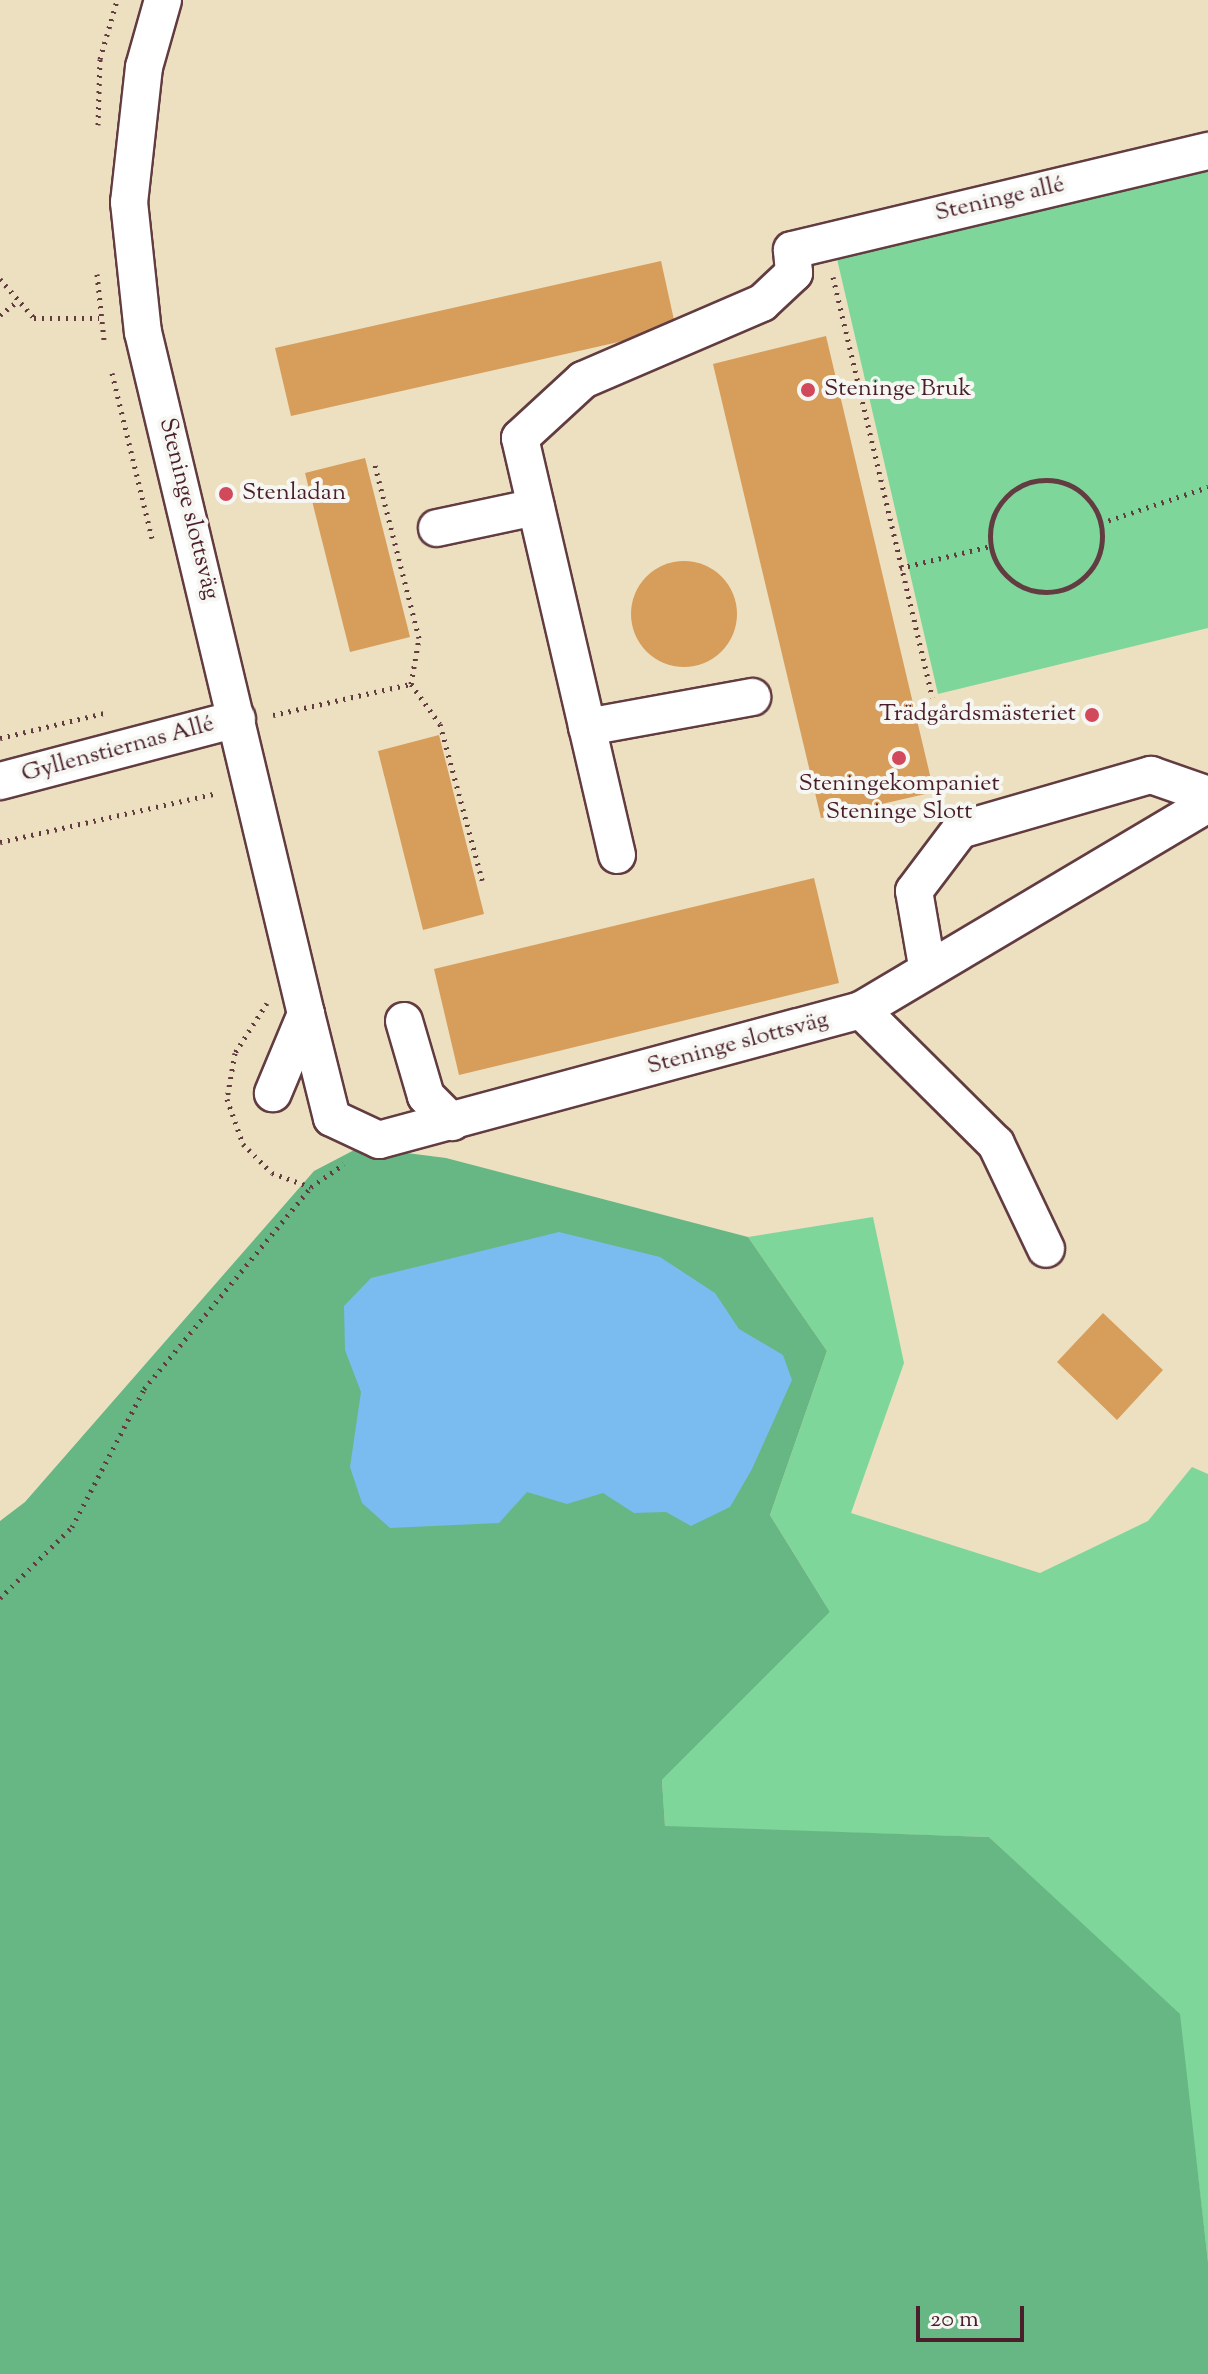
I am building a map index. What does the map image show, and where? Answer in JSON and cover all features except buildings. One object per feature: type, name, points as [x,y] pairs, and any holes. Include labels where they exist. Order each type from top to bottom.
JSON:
[{"type":"street","name":"Steninge slottsväg","points":[[163,0],[144,67],[129,202],[143,332],[332,1118],[379,1140],[861,1010],[927,966],[1208,804]]},
{"type":"street","name":"Steninge allé","points":[[808,246],[1208,151]]},
{"type":"street","points":[[617,855],[520,438],[583,380],[762,303],[794,273],[808,246]]},
{"type":"street","points":[[437,528],[536,507]]},
{"type":"street","points":[[587,727],[752,697]]},
{"type":"street","name":"Gyllenstiernas Allé","points":[[0,781],[237,719]]},
{"type":"street","points":[[927,966],[914,891],[960,830],[1151,775],[1208,795]]},
{"type":"street","points":[[861,1010],[996,1144],[1046,1249]]},
{"type":"street","points":[[273,1093],[306,1014]]},
{"type":"street","points":[[404,1021],[426,1096],[452,1122]]},
{"type":"path","points":[[808,246],[900,568],[932,697]]},
{"type":"path","points":[[0,279],[34,318],[99,318]]},
{"type":"path","points":[[0,315],[19,300]]},
{"type":"path","points":[[374,462],[419,638],[411,684],[440,724],[482,880]]},
{"type":"path","points":[[1035,482],[1080,491],[1101,523],[1098,558],[1058,591],[1022,587],[991,546],[997,509],[1035,482]]},
{"type":"path","points":[[1101,523],[1208,487]]},
{"type":"path","points":[[900,568],[991,546]]},
{"type":"path","points":[[273,715],[411,684]]},
{"type":"path","points":[[0,738],[120,709]]},
{"type":"path","points":[[0,842],[221,792]]},
{"type":"path","points":[[0,1598],[72,1527],[144,1389],[311,1187],[379,1140]]},
{"type":"green space","points":[[1208,166],[1208,628],[938,694],[834,246]]},
{"type":"green space","points":[[360,1147],[446,1158],[748,1237],[827,1351],[770,1515],[830,1612],[662,1780],[665,1826],[989,1837],[1180,2014],[1208,2262],[1208,2374],[0,2374],[0,1521],[25,1502],[314,1171]]},
{"type":"green space","points":[[873,1217],[904,1363],[851,1513],[1040,1573],[1148,1521],[1192,1467],[1208,1474],[1208,2262],[1179,2014],[989,1837],[665,1827],[662,1780],[830,1612],[770,1515],[827,1351],[748,1237]]},
{"type":"water","points":[[559,1232],[660,1257],[715,1293],[739,1329],[783,1355],[792,1380],[752,1469],[730,1507],[691,1526],[666,1512],[634,1513],[603,1493],[567,1504],[527,1492],[499,1523],[390,1528],[362,1503],[350,1467],[361,1392],[345,1350],[344,1306],[371,1278]]},
{"type":"place","name":"Steninge Bruk","points":[[808,390]]},
{"type":"place","name":"Stenladan","points":[[226,494]]},
{"type":"place","name":"Trädgårdsmästeriet","points":[[1092,715]]},
{"type":"place","name":"Steningekompaniet Steninge Slott","points":[[899,758]]}]
